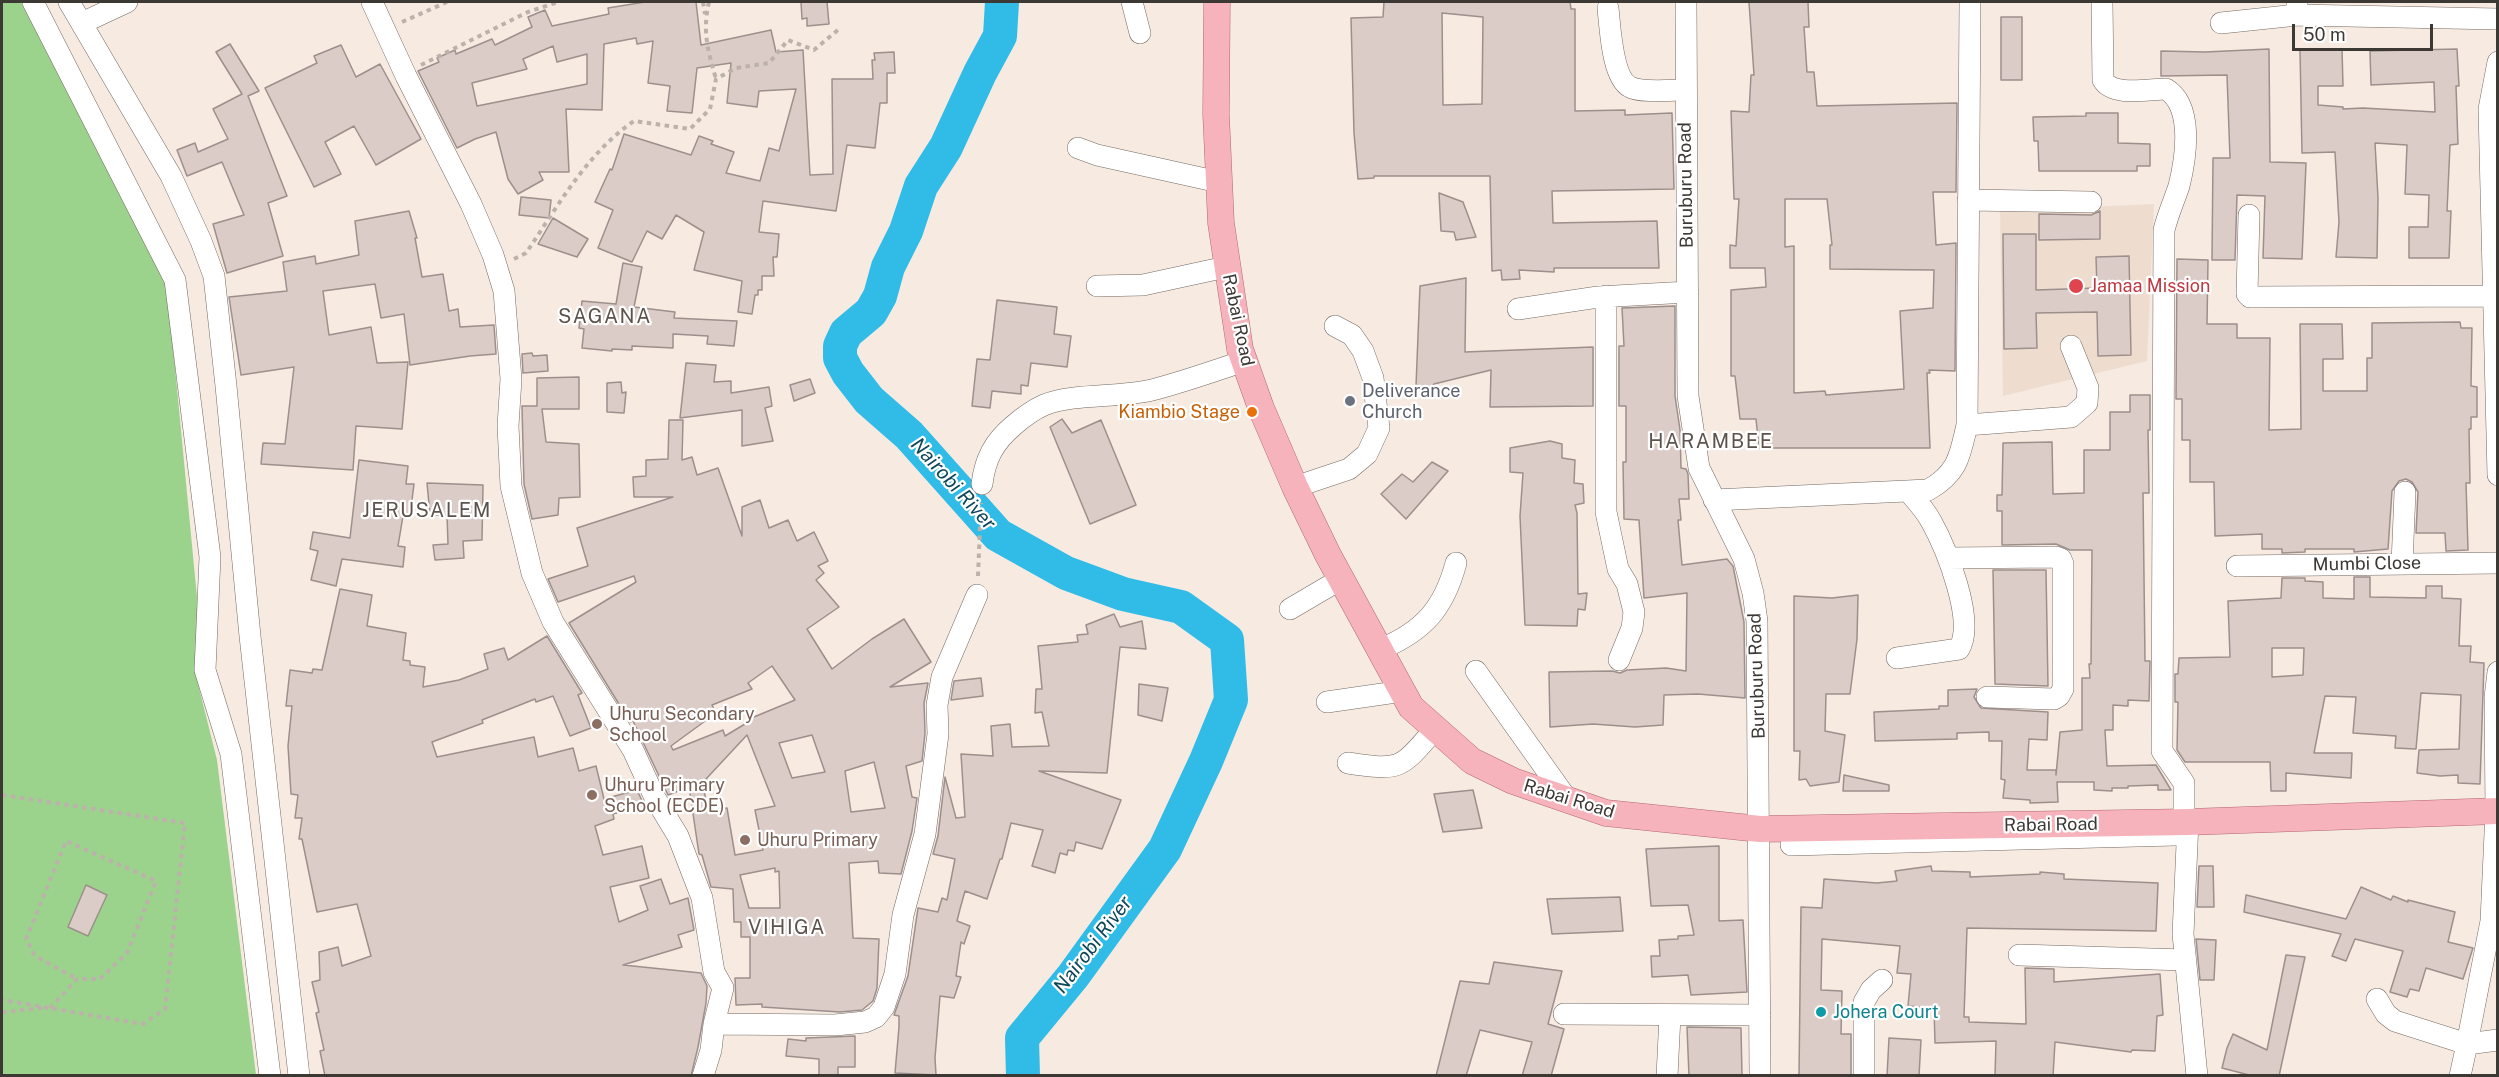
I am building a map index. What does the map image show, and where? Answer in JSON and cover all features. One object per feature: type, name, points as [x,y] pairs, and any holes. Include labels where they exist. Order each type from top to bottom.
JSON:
[{"type":"main road","name":"Rabai Road","points":[[1217,2],[1216,114],[1219,182],[1226,267],[1244,361],[1261,408],[1295,487],[1341,579],[1411,707],[1472,761],[1513,782],[1606,813],[1760,829],[2187,826],[2497,811]]},
{"type":"street","points":[[33,2],[175,280],[210,557],[205,670],[231,754],[270,1076]]},
{"type":"street","points":[[69,2],[171,176],[201,241],[213,276],[299,1076]]},
{"type":"street","points":[[82,22],[128,2]]},
{"type":"street","points":[[372,2],[406,76],[471,204],[497,267],[504,291],[511,380],[508,426],[511,486],[532,573],[553,622],[633,750],[655,798],[678,836],[702,898],[714,972],[723,988],[714,1024],[711,1050],[703,1076]]},
{"type":"street","points":[[1132,2],[1140,33]]},
{"type":"street","name":"Buruburu Road","points":[[1686,2],[1689,406],[1699,468],[1744,559],[1753,593],[1757,621],[1760,1076]]},
{"type":"street","points":[[1714,500],[1928,490],[1950,474],[1959,459],[1967,424],[1970,2]]},
{"type":"street","points":[[2102,2],[2103,80],[2105,84],[2116,90],[2166,89],[2179,100],[2185,123],[2179,186],[2164,230],[2162,751],[2184,783],[2187,826],[2183,934],[2197,1076]]},
{"type":"street","points":[[1608,8],[1614,57],[1624,82],[1638,89],[1685,90]]},
{"type":"street","points":[[2221,23],[2297,8],[2498,20]]},
{"type":"street","points":[[2498,62],[2489,109],[2498,475]]},
{"type":"street","points":[[1078,148],[1097,155],[1219,182]]},
{"type":"street","points":[[1968,200],[2091,202]]},
{"type":"street","points":[[2249,215],[2247,294],[2250,297],[2493,296]]},
{"type":"street","points":[[1097,286],[1143,285],[1226,267]]},
{"type":"street","points":[[1518,309],[1606,296],[1688,292]]},
{"type":"street","points":[[1606,296],[1606,512],[1618,568],[1627,584],[1634,612],[1632,628],[1619,660]]},
{"type":"street","points":[[1295,487],[1349,469],[1368,454],[1379,428],[1373,378],[1364,351],[1352,335],[1335,326]]},
{"type":"street","points":[[1967,424],[2071,417],[2087,403],[2088,388],[2071,346]]},
{"type":"street","points":[[982,484],[985,463],[992,448],[1015,425],[1043,406],[1067,399],[1115,397],[1152,390],[1244,361]]},
{"type":"street","points":[[1897,658],[1959,649],[1965,640],[1961,594],[1948,558],[1930,520],[1908,491]]},
{"type":"street","points":[[2402,564],[2405,492]]},
{"type":"street","points":[[1948,558],[2056,557],[2061,559],[2063,564],[2062,689],[2059,696],[2054,699],[1987,697]]},
{"type":"street","points":[[1381,649],[1402,640],[1439,608],[1450,585],[1455,563]]},
{"type":"street","name":"Mumbi Close","points":[[2237,566],[2498,563]]},
{"type":"street","points":[[1290,609],[1341,579]]},
{"type":"street","points":[[714,1024],[835,1025],[865,1022],[876,1017],[884,1007],[894,974],[903,915],[925,834],[938,734],[937,705],[942,677],[977,595]]},
{"type":"street","points":[[1476,672],[1567,800]]},
{"type":"street","points":[[2460,1076],[2491,921],[2497,811],[2495,697],[2498,672]]},
{"type":"street","points":[[1327,702],[1403,691]]},
{"type":"street","points":[[1348,763],[1384,768],[1403,764],[1435,729]]},
{"type":"street","points":[[1791,844],[2187,826]]},
{"type":"street","points":[[2019,955],[2186,960]]},
{"type":"street","points":[[1864,1076],[1864,1002],[1871,990],[1882,980]]},
{"type":"street","points":[[2377,999],[2386,1014],[2395,1021],[2467,1044],[2498,1040]]},
{"type":"street","points":[[1564,1014],[1760,1015]]},
{"type":"street","points":[[1666,1076],[1670,1016]]},
{"type":"path","points":[[385,30],[447,2]]},
{"type":"path","points":[[545,6],[550,2]]},
{"type":"path","points":[[406,76],[422,63],[558,2]]},
{"type":"path","points":[[703,2],[706,17]]},
{"type":"path","points":[[497,267],[526,253],[585,168],[614,135],[634,121],[690,129],[710,109],[716,80],[706,42],[706,17],[709,2]]},
{"type":"path","points":[[716,80],[736,68],[769,63],[788,40],[814,50],[839,29]]},
{"type":"path","points":[[977,595],[982,484]]},
{"type":"path","points":[[2,795],[185,823],[165,1009],[143,1024],[2,1000]]},
{"type":"path","points":[[2,1012],[50,1008],[77,979],[100,979],[128,953],[156,881],[66,841],[26,939],[35,956],[77,979]]},
{"type":"shaded area","name":"Jamaa Mission","points":[[2154,204],[2147,361],[2003,396],[2000,211]]},
{"type":"green space","points":[[2,2],[21,2],[167,284],[198,608],[198,684],[217,760],[256,1075],[2,1076]]},
{"type":"building","points":[[645,2],[696,2],[701,45],[771,30],[776,52],[803,50],[810,175],[833,174],[832,79],[873,79],[874,53],[894,52],[895,73],[887,73],[887,103],[880,103],[875,148],[847,145],[836,211],[763,201],[759,232],[779,234],[777,257],[773,257],[774,276],[762,276],[762,290],[758,290],[758,295],[755,295],[752,314],[738,312],[742,281],[694,270],[704,232],[676,215],[662,239],[647,231],[632,262],[598,248],[613,210],[595,202],[610,169],[612,170],[624,134],[691,155],[699,136],[713,141],[711,144],[734,152],[726,173],[760,181],[769,148],[779,151],[796,89],[759,91],[757,107],[727,103],[731,63],[697,68],[692,113],[667,111],[670,86],[648,83],[653,41],[637,44],[636,38],[604,44],[602,110],[566,109],[569,172],[539,172],[543,180],[518,194],[508,179],[496,132],[457,148],[418,71],[439,62],[437,58],[455,50],[456,54],[492,39],[495,45],[532,27],[528,17],[545,10],[552,26],[609,14],[608,8]],"holes":[[[553,46],[557,62],[587,54],[587,84],[477,106],[472,83],[527,69],[523,59]]]},
{"type":"building","points":[[801,2],[827,2],[829,24],[807,26],[807,18],[802,19]]},
{"type":"building","points":[[1384,2],[1570,2],[1571,9],[1575,9],[1575,111],[1625,110],[1625,115],[1672,113],[1674,189],[1552,191],[1553,223],[1657,221],[1659,268],[1554,268],[1554,272],[1519,270],[1520,279],[1502,280],[1501,270],[1492,271],[1490,176],[1374,176],[1374,178],[1358,179],[1354,133],[1351,18],[1383,17]],"holes":[[[1442,13],[1483,17],[1482,104],[1443,105]]]},
{"type":"building","points":[[1749,2],[1808,2],[1809,27],[1804,27],[1807,72],[1814,72],[1817,106],[1957,103],[1956,192],[1933,192],[1936,245],[1956,243],[1955,371],[1929,370],[1930,373],[1927,373],[1930,448],[1759,448],[1756,419],[1740,419],[1735,376],[1731,376],[1731,290],[1766,287],[1765,268],[1730,268],[1730,245],[1736,246],[1739,199],[1734,199],[1731,111],[1749,112],[1751,75],[1754,75]],"holes":[[[1785,199],[1827,199],[1832,245],[1830,245],[1830,269],[1934,270],[1933,308],[1900,311],[1904,389],[1826,395],[1825,391],[1794,393],[1794,246],[1785,247]]]},
{"type":"building","points":[[2001,17],[2022,17],[2022,80],[2001,80]]},
{"type":"building","points":[[230,44],[259,91],[248,96],[287,196],[268,203],[283,256],[227,273],[213,224],[244,215],[222,162],[187,176],[177,150],[195,143],[198,152],[228,139],[213,109],[242,94],[216,52]]},
{"type":"building","points":[[341,45],[356,77],[380,64],[421,139],[376,165],[354,126],[325,142],[341,174],[314,187],[265,88],[317,63],[314,56]]},
{"type":"building","points":[[2269,49],[2270,162],[2306,163],[2302,259],[2263,258],[2265,196],[2237,195],[2235,260],[2212,260],[2213,158],[2230,158],[2227,75],[2161,76],[2161,51],[2205,52]]},
{"type":"building","points":[[2342,49],[2343,86],[2318,86],[2318,105],[2343,107],[2343,109],[2435,112],[2434,82],[2371,85],[2370,51],[2457,49],[2458,144],[2450,145],[2447,211],[2451,211],[2449,258],[2409,258],[2409,227],[2428,227],[2429,195],[2405,194],[2407,145],[2375,143],[2378,198],[2377,258],[2336,257],[2339,222],[2335,152],[2302,153],[2300,50]]},
{"type":"building","points":[[2086,113],[2118,113],[2118,143],[2150,144],[2150,166],[2137,166],[2137,171],[2039,171],[2038,141],[2034,141],[2033,117],[2086,116]]},
{"type":"building","points":[[1439,193],[1463,202],[1476,237],[1456,240],[1454,232],[1441,231]]},
{"type":"building","points":[[521,197],[551,200],[549,218],[519,215]]},
{"type":"building","points":[[409,211],[417,238],[415,238],[422,277],[443,274],[449,311],[458,309],[460,327],[494,325],[496,354],[410,365],[404,314],[381,318],[375,284],[323,291],[329,335],[371,327],[377,363],[408,362],[402,429],[356,426],[353,470],[261,464],[263,443],[285,444],[294,367],[241,375],[229,297],[287,291],[283,262],[315,256],[316,264],[359,255],[355,221]]},
{"type":"building","points":[[2100,211],[2100,239],[2039,240],[2039,214],[2091,215]]},
{"type":"building","points":[[553,218],[588,239],[577,257],[538,244]]},
{"type":"building","points":[[2003,234],[2036,234],[2036,290],[2097,288],[2096,257],[2129,256],[2131,355],[2098,356],[2097,312],[2036,313],[2037,348],[2004,349]]},
{"type":"building","points":[[2177,259],[2208,260],[2207,324],[2237,324],[2237,338],[2270,338],[2269,430],[2301,429],[2300,324],[2342,324],[2343,359],[2323,359],[2323,391],[2367,391],[2367,358],[2372,358],[2372,323],[2460,322],[2461,328],[2472,328],[2471,386],[2477,387],[2477,417],[2471,417],[2471,429],[2469,429],[2470,483],[2466,483],[2468,550],[2446,551],[2445,533],[2416,533],[2418,492],[2412,482],[2406,479],[2399,481],[2392,491],[2388,549],[2354,552],[2354,549],[2305,549],[2305,552],[2282,553],[2282,549],[2262,549],[2262,534],[2215,536],[2214,482],[2190,482],[2190,440],[2182,440],[2182,399],[2176,399]]},
{"type":"building","points":[[623,263],[642,267],[634,307],[675,312],[674,318],[737,321],[734,346],[707,344],[708,336],[673,334],[673,348],[632,346],[632,350],[612,349],[612,351],[582,348],[584,329],[579,328],[582,301],[616,304]]},
{"type":"building","points":[[1466,278],[1465,352],[1593,347],[1593,406],[1490,407],[1491,370],[1434,384],[1426,390],[1416,386],[1420,286]]},
{"type":"building","points":[[997,300],[1057,307],[1054,334],[1071,336],[1067,367],[1031,363],[1028,386],[1021,385],[1021,394],[992,391],[990,408],[972,406],[977,359],[990,360]]},
{"type":"building","points":[[1675,306],[1675,396],[1680,430],[1681,468],[1686,469],[1688,474],[1689,499],[1679,499],[1681,520],[1678,520],[1682,565],[1727,559],[1733,566],[1744,622],[1745,698],[1698,694],[1664,695],[1663,725],[1635,727],[1593,724],[1550,727],[1549,672],[1612,671],[1620,673],[1627,670],[1666,668],[1686,671],[1687,593],[1644,598],[1639,520],[1624,519],[1623,462],[1626,462],[1626,406],[1619,406],[1619,346],[1624,346],[1622,308]]},
{"type":"building","points":[[532,353],[533,356],[547,355],[548,371],[523,373],[522,354]]},
{"type":"building","points":[[686,363],[716,365],[714,382],[731,381],[731,393],[769,387],[772,406],[765,408],[773,441],[742,446],[742,410],[680,418]]},
{"type":"building","points":[[579,377],[579,409],[542,409],[546,442],[579,444],[580,497],[559,498],[558,515],[532,519],[524,484],[522,406],[537,406],[537,378]]},
{"type":"building","points":[[810,379],[815,393],[794,401],[790,385]]},
{"type":"building","points":[[621,382],[622,393],[626,392],[624,413],[607,412],[607,383]]},
{"type":"building","points":[[2130,395],[2150,395],[2149,493],[2143,493],[2145,661],[2150,661],[2149,701],[2128,700],[2128,706],[2113,705],[2113,730],[2105,730],[2107,766],[2156,765],[2171,790],[2158,790],[2158,785],[2112,788],[2112,791],[2094,790],[2094,782],[2057,782],[2058,802],[2030,803],[2030,800],[2003,798],[2005,780],[2001,779],[2002,741],[1989,741],[1989,732],[1957,733],[1957,739],[1875,741],[1874,712],[1939,709],[1939,706],[1948,706],[1948,690],[1977,689],[1974,697],[1981,708],[2048,712],[2047,740],[2029,739],[2027,770],[2056,770],[2056,775],[2060,732],[2082,730],[2082,678],[2090,678],[2089,664],[2091,664],[2092,550],[2070,550],[2056,544],[2002,545],[2002,511],[1997,511],[1997,495],[2002,495],[2003,443],[2052,442],[2053,494],[2084,493],[2084,450],[2110,450],[2110,412],[2130,412]]},
{"type":"building","points":[[1062,419],[1072,433],[1101,420],[1136,505],[1090,524],[1050,427]]},
{"type":"building","points":[[669,420],[683,420],[682,460],[692,457],[697,475],[718,468],[742,536],[742,507],[760,500],[769,528],[788,520],[797,541],[814,532],[828,561],[818,566],[824,573],[816,580],[839,607],[807,629],[832,669],[872,639],[904,619],[931,662],[890,687],[928,683],[924,703],[925,733],[922,761],[906,766],[912,797],[917,798],[912,831],[901,874],[879,873],[878,861],[849,863],[853,938],[879,939],[877,988],[873,1001],[862,1010],[840,1012],[762,1007],[762,1004],[736,1005],[735,978],[750,978],[750,937],[741,937],[741,922],[734,922],[733,889],[711,887],[702,855],[699,854],[689,787],[668,795],[633,721],[630,722],[569,623],[636,582],[634,576],[558,602],[548,579],[588,566],[577,528],[673,497],[634,497],[633,477],[646,476],[646,460],[668,459]],"holes":[[[772,666],[795,700],[749,719],[750,721],[725,736],[723,730],[673,750],[671,746],[716,713],[712,705],[752,689],[748,683]],[[747,735],[775,806],[755,810],[763,850],[735,855],[727,808],[708,811],[703,785],[708,782],[706,779]],[[812,735],[825,772],[792,778],[779,743]],[[874,762],[885,808],[851,812],[845,771]],[[775,868],[775,872],[779,871],[780,908],[749,908],[740,875]]]},
{"type":"building","points":[[1550,441],[1562,444],[1562,458],[1575,460],[1574,483],[1583,484],[1584,503],[1575,505],[1578,594],[1587,593],[1585,610],[1578,609],[1577,626],[1525,625],[1520,516],[1523,473],[1510,472],[1510,448]]},
{"type":"building","points":[[359,460],[408,466],[406,484],[414,484],[410,516],[403,516],[398,546],[405,547],[403,567],[342,559],[336,586],[311,580],[318,551],[310,549],[313,532],[350,538]]},
{"type":"building","points":[[1432,462],[1448,471],[1406,519],[1381,494],[1402,474],[1413,482]]},
{"type":"building","points":[[427,483],[483,485],[482,540],[463,541],[464,558],[435,560],[433,545],[448,544],[447,515],[430,515]]},
{"type":"building","points":[[1993,570],[2046,570],[2048,686],[1995,684]]},
{"type":"building","points":[[2354,577],[2370,577],[2370,597],[2426,598],[2426,586],[2442,586],[2442,598],[2461,599],[2459,646],[2471,646],[2470,662],[2484,663],[2480,784],[2458,783],[2458,775],[2440,776],[2417,773],[2419,750],[2459,749],[2461,695],[2421,693],[2416,749],[2395,748],[2396,736],[2353,733],[2356,697],[2325,696],[2314,753],[2352,753],[2351,778],[2286,773],[2286,791],[2271,791],[2270,762],[2185,762],[2177,750],[2178,702],[2175,702],[2175,674],[2178,674],[2179,658],[2230,657],[2228,601],[2281,598],[2282,578],[2305,578],[2305,581],[2323,582],[2323,598],[2354,599]],"holes":[[[2272,648],[2304,648],[2303,675],[2272,677]]]},
{"type":"building","points":[[340,589],[372,595],[367,626],[406,633],[403,660],[410,661],[410,665],[425,667],[423,687],[459,680],[488,669],[484,654],[504,648],[508,660],[547,636],[582,693],[578,695],[591,728],[570,736],[553,696],[536,702],[535,699],[482,720],[483,723],[432,742],[437,757],[534,737],[538,757],[573,748],[579,771],[596,766],[604,799],[637,790],[644,805],[613,814],[614,819],[595,826],[603,855],[642,846],[649,878],[610,887],[619,922],[648,910],[640,886],[661,879],[670,904],[688,898],[694,930],[678,935],[682,947],[623,965],[701,973],[707,986],[706,1003],[691,1076],[325,1076],[320,1051],[324,1050],[316,1013],[319,1012],[312,982],[320,980],[319,952],[338,947],[342,966],[371,956],[357,904],[317,912],[302,839],[299,839],[302,818],[295,818],[298,795],[291,794],[288,746],[292,706],[286,706],[290,670],[312,673],[313,669],[322,670]]},
{"type":"building","points":[[1858,595],[1857,639],[1850,694],[1826,694],[1825,731],[1845,735],[1839,782],[1810,786],[1806,779],[1799,780],[1800,751],[1794,751],[1794,596],[1832,598]]},
{"type":"building","points":[[1114,614],[1120,627],[1142,621],[1146,649],[1120,647],[1107,773],[1039,771],[1121,800],[1102,849],[1076,842],[1074,851],[1068,850],[1067,855],[1060,853],[1055,873],[1032,866],[1043,830],[1011,823],[1002,859],[1000,859],[987,899],[965,891],[957,921],[970,926],[964,944],[961,942],[956,976],[961,977],[954,998],[940,996],[935,1058],[936,1075],[895,1073],[899,1016],[894,1015],[908,976],[918,908],[938,912],[942,898],[947,900],[955,859],[933,854],[938,836],[945,777],[956,818],[965,817],[961,754],[993,756],[991,726],[1010,724],[1012,747],[1049,746],[1042,712],[1035,713],[1036,689],[1042,689],[1038,646],[1078,642],[1077,635],[1088,634],[1086,625]]},
{"type":"building","points":[[981,678],[983,696],[951,700],[954,681]]},
{"type":"building","points":[[1139,684],[1168,688],[1162,721],[1138,715]]},
{"type":"building","points":[[1844,775],[1889,785],[1889,791],[1843,791]]},
{"type":"building","points":[[1473,790],[1482,828],[1443,832],[1434,794]]},
{"type":"building","points":[[1719,846],[1719,921],[1743,920],[1747,992],[1691,995],[1688,975],[1652,977],[1651,956],[1660,956],[1659,940],[1694,935],[1688,905],[1651,906],[1646,849]]},
{"type":"building","points":[[1931,866],[1932,871],[1970,872],[1970,877],[2040,874],[2040,872],[2064,874],[2064,879],[2158,883],[2156,931],[1967,928],[1964,1017],[1969,1017],[1969,1022],[2026,1024],[2025,968],[2054,969],[2054,982],[2160,974],[2163,1015],[2157,1016],[2155,1051],[2132,1050],[2131,1052],[2055,1042],[2053,1076],[1995,1076],[1996,1041],[1935,1043],[1934,1008],[1908,1006],[1911,974],[1897,973],[1900,946],[1822,939],[1821,990],[1842,991],[1841,1034],[1851,1034],[1851,1076],[1799,1076],[1801,907],[1822,908],[1824,879],[1877,883],[1897,881],[1895,871]]},
{"type":"building","points":[[2199,866],[2213,866],[2214,907],[2197,907]]},
{"type":"building","points":[[86,885],[107,895],[88,936],[68,927]]},
{"type":"building","points":[[2361,887],[2391,900],[2393,896],[2408,902],[2408,900],[2455,912],[2448,942],[2473,948],[2463,979],[2426,968],[2419,991],[2410,989],[2407,997],[2390,992],[2403,951],[2355,939],[2346,961],[2332,956],[2341,934],[2244,912],[2246,895],[2346,919]]},
{"type":"building","points":[[1620,897],[1623,931],[1552,934],[1547,899]]},
{"type":"building","points":[[2196,939],[2216,940],[2214,980],[2200,980]]},
{"type":"building","points":[[2286,955],[2305,957],[2279,1076],[2253,1076],[2222,1068],[2233,1034],[2267,1050]]},
{"type":"building","points":[[1494,962],[1562,971],[1548,1024],[1564,1029],[1551,1076],[1522,1076],[1532,1042],[1480,1030],[1466,1076],[1436,1076],[1460,981],[1489,984]]},
{"type":"building","points":[[1687,1027],[1741,1028],[1742,1076],[1689,1076]]},
{"type":"building","points":[[855,1036],[855,1067],[838,1067],[838,1076],[819,1076],[819,1059],[786,1056],[788,1039],[806,1041],[806,1038]]},
{"type":"building","points":[[1889,1038],[1921,1040],[1919,1076],[1887,1076]]},
{"type":"waterway","name":"Nairobi River","points":[[1002,2],[1000,36],[946,147],[921,186],[906,231],[888,267],[880,296],[871,312],[846,333],[840,346],[840,358],[848,373],[869,400],[909,435],[998,535],[1066,573],[1123,594],[1181,607],[1227,640],[1231,700],[1206,761],[1165,849],[1073,976],[1022,1038],[1023,1076]]},
{"type":"place","name":"Jamaa Mission","points":[[2076,286]]},
{"type":"place","name":"Deliverance Church","points":[[1350,401]]},
{"type":"place","name":"Kiambio Stage","points":[[1252,412]]},
{"type":"place","name":"Uhuru Secondary School","points":[[597,724]]},
{"type":"place","name":"Uhuru Primary School (ECDE)","points":[[592,795]]},
{"type":"place","name":"Uhuru Primary","points":[[745,840]]},
{"type":"place","name":"Johera Court","points":[[1821,1012]]},
{"type":"district","name":"SAGANA","points":[[605,317]]},
{"type":"district","name":"HARAMBEE","points":[[1711,442]]},
{"type":"district","name":"JERUSALEM","points":[[427,511]]},
{"type":"district","name":"VIHIGA","points":[[787,928]]}]
